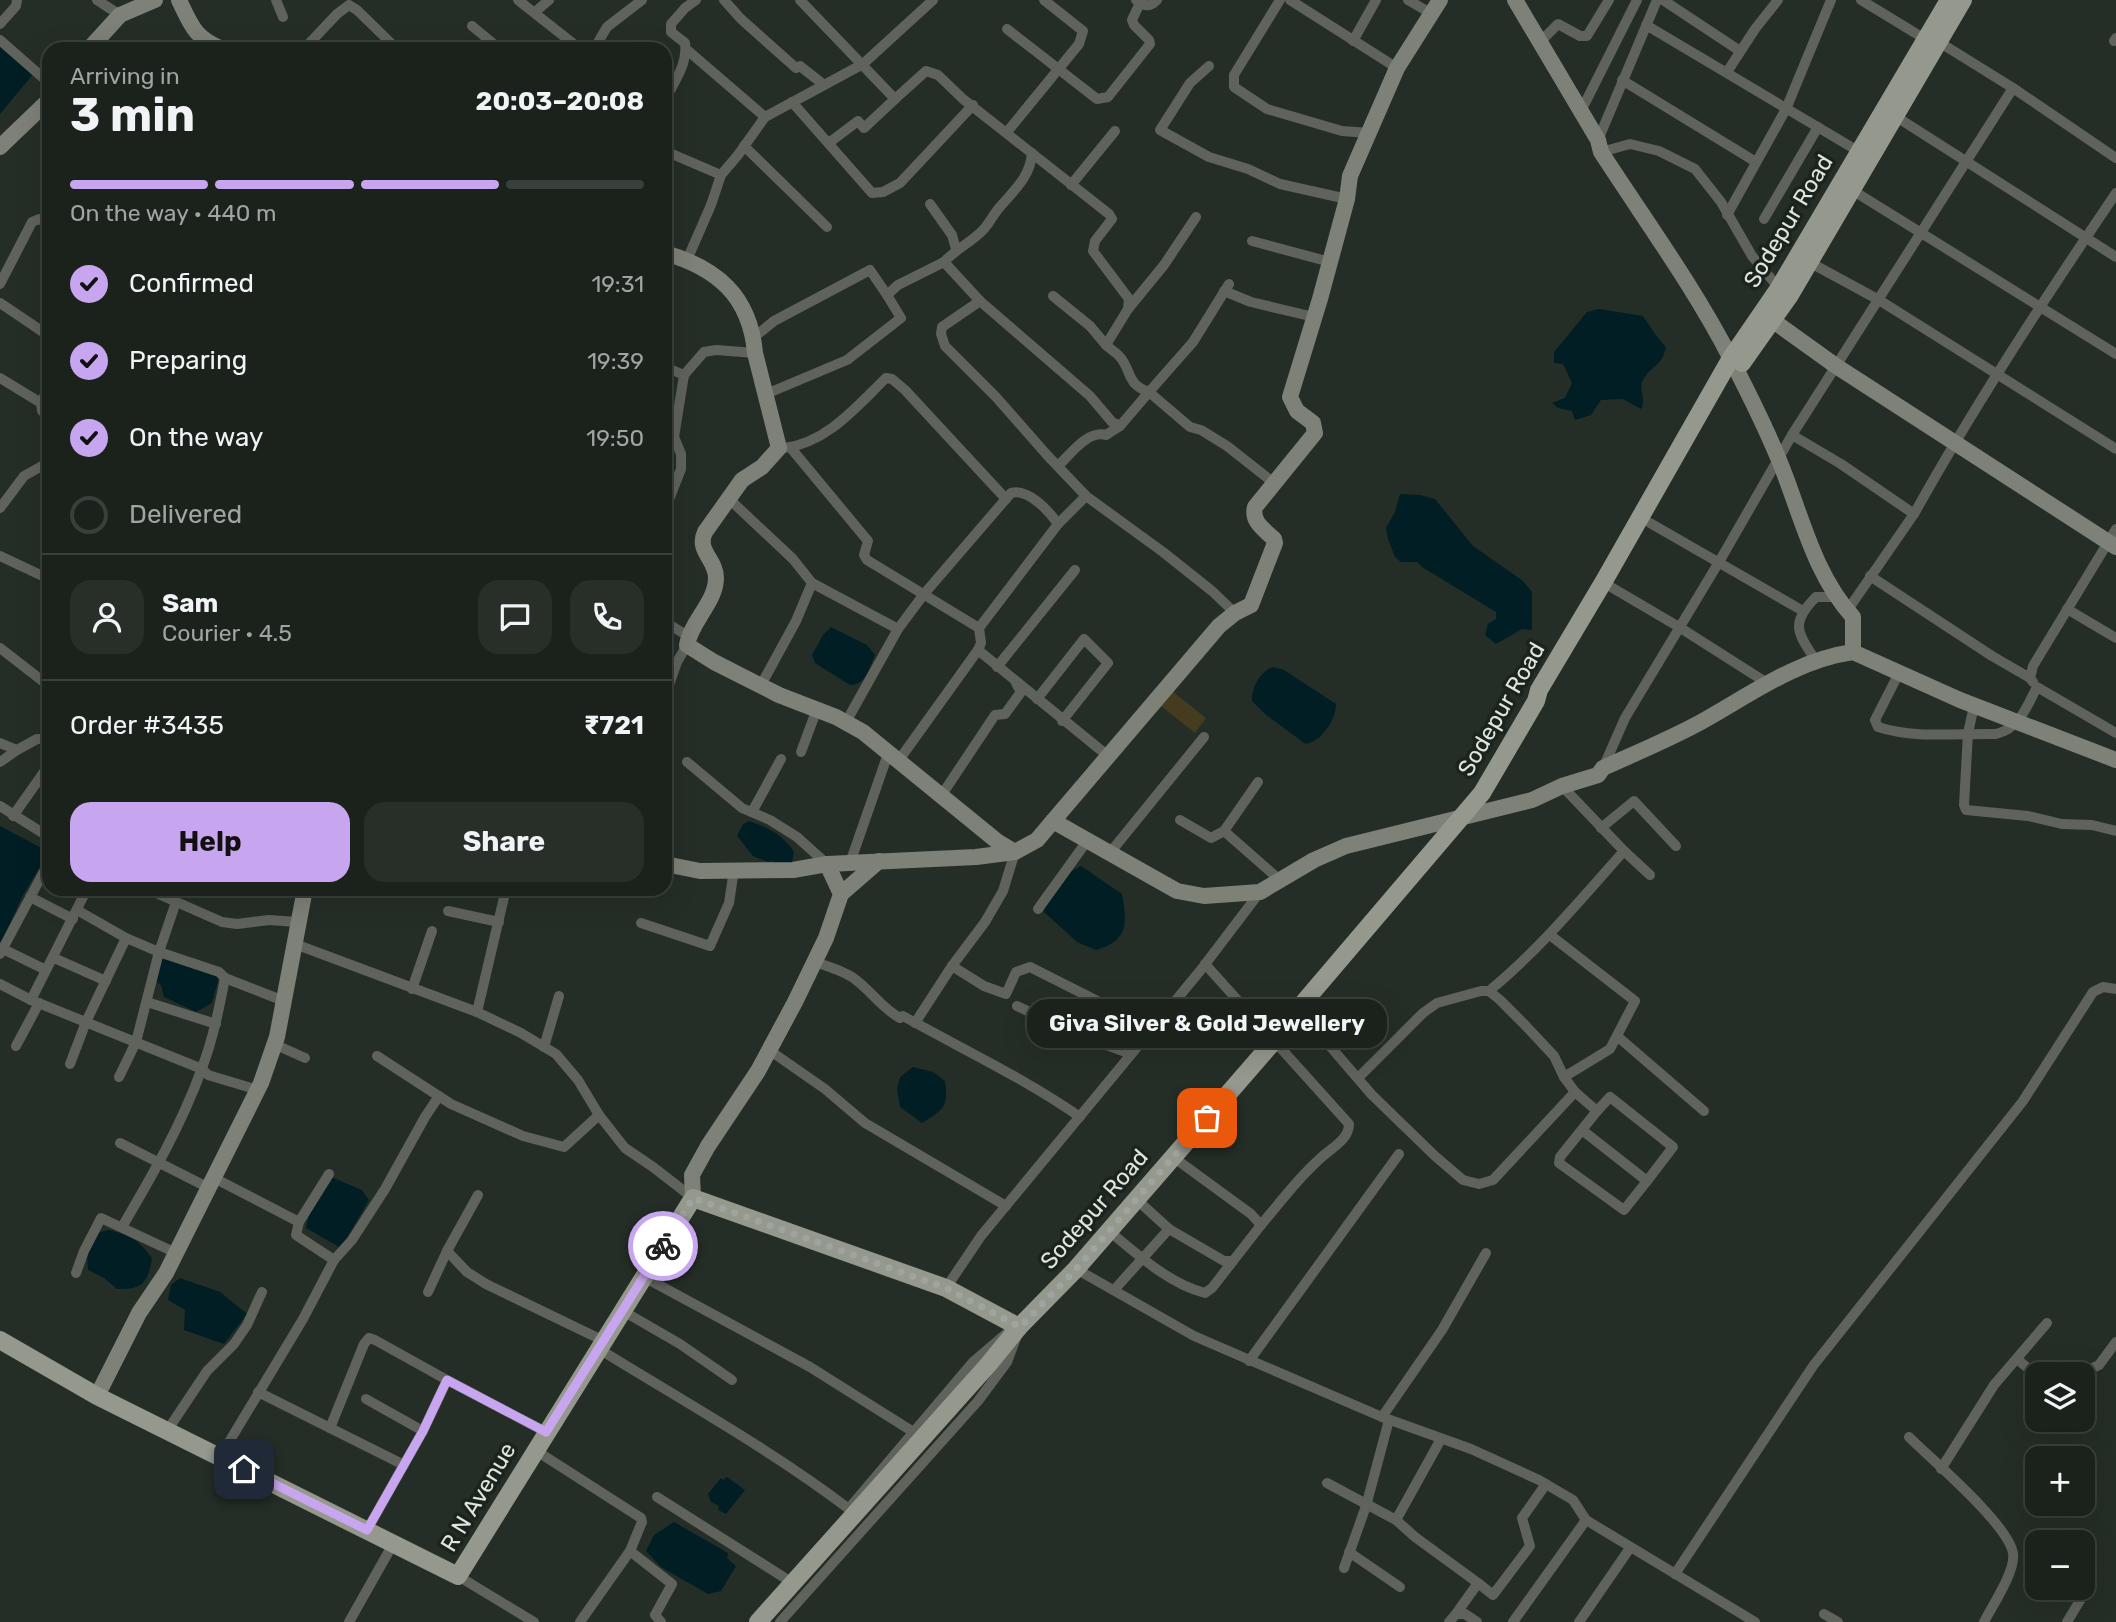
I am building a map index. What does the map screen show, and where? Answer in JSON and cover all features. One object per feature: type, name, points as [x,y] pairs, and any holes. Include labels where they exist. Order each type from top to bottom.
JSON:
[{"type":"main road","name":"Sodepur Road","points":[[758,1622],[1020,1327],[1076,1269],[1274,1041],[1298,1009],[1482,793],[1536,701],[1539,690],[1858,151],[1932,41],[1949,0]]},
{"type":"main road","points":[[1536,701],[1545,699],[1650,523],[1733,364],[1772,320],[1809,262],[1895,116],[1932,41],[1963,0]]},
{"type":"main road","points":[[693,1198],[946,1288],[1020,1327]]},
{"type":"main road","name":"R N Avenue","points":[[0,1340],[97,1396],[458,1576],[693,1198]]},
{"type":"street","points":[[0,24],[16,6],[17,0]]},
{"type":"street","points":[[97,0],[120,15]]},
{"type":"street","points":[[95,42],[120,15],[155,0]]},
{"type":"street","points":[[179,0],[193,30],[206,42]]},
{"type":"street","points":[[276,0],[283,16]]},
{"type":"street","points":[[518,0],[571,42]]},
{"type":"street","points":[[535,12],[549,0]]},
{"type":"street","points":[[598,42],[607,27],[642,0]]},
{"type":"street","points":[[672,86],[685,61],[686,49],[685,43],[671,32],[671,24],[696,0]]},
{"type":"street","points":[[724,0],[741,19],[796,68],[800,66],[824,85]]},
{"type":"street","points":[[800,0],[895,99]]},
{"type":"street","points":[[687,260],[721,175],[765,117],[863,64],[933,0]]},
{"type":"street","points":[[1007,132],[1079,44],[1083,31],[1044,0]]},
{"type":"street","points":[[1007,29],[1097,99],[1108,97],[1150,44],[1150,40],[1133,25],[1138,1],[1150,5],[1157,0]]},
{"type":"street","points":[[1280,0],[1234,75],[1234,87],[1267,108],[1342,131],[1370,133]]},
{"type":"street","points":[[1290,0],[1398,68]]},
{"type":"street","points":[[1353,41],[1376,0]]},
{"type":"street","points":[[672,865],[700,871],[793,870],[827,864],[976,857],[1015,852],[1037,840],[1219,626],[1251,605],[1274,547],[1274,539],[1255,520],[1255,507],[1315,433],[1313,423],[1297,411],[1290,397],[1330,262],[1347,199],[1350,176],[1398,68],[1436,7],[1408,0]]},
{"type":"street","points":[[1515,0],[1733,364],[1779,459],[1824,578],[1835,597],[1853,617],[1853,652]]},
{"type":"street","points":[[1541,41],[1558,24],[1580,36],[1587,36],[1609,0]]},
{"type":"street","points":[[1581,111],[1637,0]]},
{"type":"street","points":[[1600,146],[1622,80],[1657,0]]},
{"type":"street","points":[[1663,0],[1740,51]]},
{"type":"street","points":[[1727,72],[1778,0]]},
{"type":"street","points":[[1727,215],[1787,107],[1832,0]]},
{"type":"street","points":[[1861,0],[2013,88],[2116,158]]},
{"type":"street","points":[[311,42],[349,5],[390,42]]},
{"type":"street","points":[[1646,25],[1858,151]]},
{"type":"street","points":[[472,26],[491,42]]},
{"type":"street","points":[[0,40],[42,77]]},
{"type":"street","points":[[686,49],[765,117]]},
{"type":"street","points":[[1209,66],[1189,83],[1160,130],[1209,157],[1248,169],[1280,184],[1347,199]]},
{"type":"street","points":[[830,142],[858,121],[864,128],[926,71],[938,75],[972,106],[1109,214],[1112,219],[1095,241],[1093,251],[1129,299],[1128,309]]},
{"type":"street","points":[[1622,80],[1756,162]]},
{"type":"street","points":[[1053,821],[1177,891],[1204,896],[1260,892],[1314,860],[1346,846],[1532,800],[1562,786],[1598,775],[1625,718],[1792,435],[2013,88]]},
{"type":"street","points":[[792,102],[830,142],[872,193],[883,192],[900,183],[972,106]]},
{"type":"street","points":[[0,147],[42,110]]},
{"type":"street","points":[[1895,116],[2116,257]]},
{"type":"street","points":[[1764,219],[1818,127]]},
{"type":"street","points":[[1071,185],[1115,131]]},
{"type":"street","points":[[1600,146],[1630,145],[1659,151],[1695,169],[1721,202],[1752,256],[1779,288]]},
{"type":"street","points":[[744,146],[828,227]]},
{"type":"street","points":[[672,153],[721,175]]},
{"type":"street","points":[[887,295],[898,285],[944,262],[956,249],[983,230],[997,209],[1026,178],[1032,153]]},
{"type":"street","points":[[1852,190],[2116,354]]},
{"type":"street","points":[[1847,611],[1914,514],[1996,373],[2116,193]]},
{"type":"street","points":[[930,204],[952,235],[956,249]]},
{"type":"street","points":[[1106,345],[1128,309],[1164,265],[1196,217]]},
{"type":"street","points":[[0,284],[32,222],[42,220]]},
{"type":"street","points":[[1252,241],[1330,262]]},
{"type":"street","points":[[672,255],[716,275],[740,302],[784,448],[868,541],[864,555],[867,560],[979,628]]},
{"type":"street","points":[[944,262],[980,301],[1090,396],[1112,422],[1120,426]]},
{"type":"street","points":[[1809,262],[1879,300],[1917,327],[2116,449]]},
{"type":"street","points":[[672,428],[684,374],[705,352],[754,345],[774,321],[870,270],[901,318],[847,360],[766,394]]},
{"type":"street","points":[[1058,466],[1090,437],[1100,433],[1106,435],[1120,426],[1193,342],[1226,287],[1251,302],[1314,317]]},
{"type":"street","points":[[1053,296],[1090,326],[1122,359],[1129,377],[1138,388],[1149,392],[1190,428],[1201,430],[1222,443],[1274,483]]},
{"type":"street","points":[[980,301],[942,327],[945,346],[996,397],[1086,496],[1163,552],[1235,613]]},
{"type":"street","points":[[0,303],[42,331]]},
{"type":"street","points":[[1772,320],[1836,366],[1954,442],[2113,539],[2033,666],[2034,683],[2018,723],[2005,732],[1890,731],[1878,727],[1875,720],[1878,712],[1899,673]]},
{"type":"street","points":[[672,370],[684,374]]},
{"type":"street","points":[[0,378],[41,403],[42,411]]},
{"type":"street","points":[[672,676],[716,580],[713,563],[703,550],[701,541],[728,498],[742,480],[784,448],[822,436],[841,422],[886,378],[892,379],[905,390],[1006,499]]},
{"type":"street","points":[[1792,435],[1841,464],[1914,514]]},
{"type":"street","points":[[672,440],[681,454],[681,469],[672,492]]},
{"type":"street","points":[[0,508],[24,476],[42,466]]},
{"type":"street","points":[[846,722],[898,629],[924,594],[1011,493],[1021,492],[1058,524]]},
{"type":"street","points":[[850,863],[894,755],[978,650],[981,643],[979,628],[1058,524],[1086,496]]},
{"type":"street","points":[[728,498],[793,559],[812,583],[898,629]]},
{"type":"street","points":[[1650,523],[1802,611]]},
{"type":"street","points":[[0,556],[42,576]]},
{"type":"street","points":[[998,667],[1075,570]]},
{"type":"street","points":[[1870,577],[2116,733]]},
{"type":"street","points":[[761,685],[796,621],[812,583]]},
{"type":"street","points":[[1611,587],[1767,683]]},
{"type":"street","points":[[1816,661],[1799,634],[1799,619],[1802,611],[1816,597],[1835,597]]},
{"type":"street","points":[[2067,609],[2116,638]]},
{"type":"street","points":[[672,628],[714,662],[779,695],[846,722],[894,755],[998,842],[1015,852]]},
{"type":"street","points":[[1038,699],[1084,639],[1108,663],[1062,721]]},
{"type":"street","points":[[978,650],[1108,756]]},
{"type":"street","points":[[1,651],[42,681]]},
{"type":"street","points":[[1603,768],[1700,723],[1788,671],[1853,652],[1974,705],[2116,760]]},
{"type":"street","points":[[941,796],[995,715],[1005,714],[1021,692],[1016,683]]},
{"type":"street","points":[[1974,705],[1968,733],[1964,805],[1966,810],[2028,816],[2062,824],[2092,825],[2116,831]]},
{"type":"street","points":[[801,752],[817,709]]},
{"type":"street","points":[[1109,853],[1204,737]]},
{"type":"street","points":[[0,762],[37,739],[42,739]]},
{"type":"street","points":[[0,743],[17,750]]},
{"type":"street","points":[[751,813],[781,759]]},
{"type":"street","points":[[687,762],[742,808],[797,837],[827,864],[841,894]]},
{"type":"street","points":[[13,816],[42,775]]},
{"type":"street","points":[[1180,820],[1211,838],[1224,831],[1258,782]]},
{"type":"street","points":[[1562,786],[1650,875]]},
{"type":"street","points":[[1601,828],[1634,801],[1676,846]]},
{"type":"street","points":[[1,809],[42,833]]},
{"type":"street","points":[[1224,831],[1281,881]]},
{"type":"street","points":[[1038,909],[1087,841]]},
{"type":"street","points":[[1489,991],[1522,964],[1550,935],[1624,851]]},
{"type":"street","points":[[915,1023],[985,922],[1003,891],[1015,852]]},
{"type":"street","points":[[693,1198],[692,1175],[769,1049],[815,961],[841,894],[879,861]]},
{"type":"street","points":[[641,923],[710,946],[729,903],[734,870]]},
{"type":"street","points":[[42,875],[1,951],[46,970]]},
{"type":"street","points":[[946,1288],[981,1236],[1205,964],[1260,892]]},
{"type":"street","points":[[16,1046],[46,970],[84,896]]},
{"type":"street","points":[[164,896],[222,922],[297,922]]},
{"type":"street","points":[[97,1396],[139,1313],[176,1254],[258,1090],[274,1044],[284,1001],[303,896]]},
{"type":"street","points":[[477,1012],[505,896]]},
{"type":"street","points":[[30,897],[159,952],[219,972],[225,978],[284,1001]]},
{"type":"street","points":[[119,1077],[136,1042],[159,952],[176,902]]},
{"type":"street","points":[[448,911],[499,922]]},
{"type":"street","points":[[412,989],[432,931]]},
{"type":"street","points":[[1550,935],[1635,1001],[1610,1049],[1564,1077]]},
{"type":"street","points":[[69,1064],[126,938]]},
{"type":"street","points":[[295,944],[477,1012],[521,1033],[555,1054],[579,1080],[599,1115],[625,1148],[693,1198]]},
{"type":"street","points":[[54,958],[106,981]]},
{"type":"street","points":[[815,961],[851,976],[886,1010],[1049,1095],[1080,1117]]},
{"type":"street","points":[[1109,1231],[1171,1278],[1195,1291],[1205,1293],[1212,1288],[1310,1168],[1345,1138],[1349,1131],[1349,1124],[1205,964]]},
{"type":"street","points":[[952,966],[984,986],[1006,994],[1016,972],[1030,967],[1153,1028]]},
{"type":"street","points":[[122,1227],[159,1164],[202,1069],[216,1024],[225,978]]},
{"type":"street","points":[[0,984],[202,1069],[208,1075],[258,1090]]},
{"type":"street","points":[[1675,1574],[1813,1366],[2023,1101],[2093,992],[2103,987],[2116,989]]},
{"type":"street","points":[[1358,1077],[1423,1013],[1437,1003],[1481,990],[1489,991],[1553,1056],[1575,1092],[1597,1111]]},
{"type":"street","points":[[544,1047],[559,996]]},
{"type":"street","points":[[148,1002],[216,1024]]},
{"type":"street","points":[[1017,1006],[1074,1033],[1131,1054]]},
{"type":"street","points":[[1298,1009],[1372,1095],[1463,1180],[1479,1184],[1493,1180],[1575,1092]]},
{"type":"street","points":[[1617,1037],[1704,1111]]},
{"type":"street","points":[[274,1044],[305,1058]]},
{"type":"street","points":[[769,1049],[865,1122],[1006,1206]]},
{"type":"street","points":[[377,1056],[451,1104],[523,1136],[564,1147],[599,1115]]},
{"type":"street","points":[[220,1457],[303,1319],[334,1260],[352,1240],[386,1189],[439,1096]]},
{"type":"street","points":[[1610,1097],[1673,1147],[1624,1210],[1559,1163],[1560,1157],[1597,1111],[1610,1097]]},
{"type":"street","points":[[1582,1130],[1647,1181]]},
{"type":"street","points":[[120,1143],[159,1164],[211,1183],[299,1222]]},
{"type":"street","points":[[1249,1361],[1399,1154]]},
{"type":"street","points":[[1173,1157],[1251,1214],[1262,1226]]},
{"type":"street","points":[[329,1174],[299,1222],[296,1235],[334,1260]]},
{"type":"street","points":[[428,1292],[478,1195]]},
{"type":"street","points":[[1136,1199],[1168,1229],[1224,1261],[1233,1261]]},
{"type":"street","points":[[76,1273],[100,1218],[176,1254]]},
{"type":"street","points":[[1114,1290],[1168,1229]]},
{"type":"street","points":[[447,1251],[467,1272],[601,1345],[771,1453],[849,1509]]},
{"type":"street","points":[[1344,1568],[1366,1506],[1385,1418],[1442,1330],[1486,1253]]},
{"type":"street","points":[[1076,1269],[1194,1336],[1385,1418],[1471,1449],[1546,1484],[1573,1500],[1586,1520],[1755,1622]]},
{"type":"street","points":[[644,1277],[810,1367],[915,1433]]},
{"type":"street","points":[[167,1431],[207,1371],[234,1345],[247,1325],[262,1292]]},
{"type":"street","points":[[623,1311],[680,1344],[732,1380]]},
{"type":"street","points":[[1941,1469],[1994,1385],[2048,1323]]},
{"type":"street","points":[[750,1622],[915,1433],[973,1362],[1004,1334],[1020,1327]]},
{"type":"street","points":[[780,1622],[978,1401],[1007,1362],[1020,1327]]},
{"type":"street","points":[[330,1428],[364,1344],[369,1338],[546,1432]]},
{"type":"street","points":[[2095,1367],[2116,1342]]},
{"type":"street","points":[[2017,1359],[2025,1366]]},
{"type":"street","points":[[367,1530],[423,1431],[447,1380]]},
{"type":"street","points":[[258,1392],[404,1465]]},
{"type":"street","points":[[366,1399],[423,1431]]},
{"type":"street","points":[[1909,1437],[1987,1513],[2006,1538],[2013,1554],[2011,1569],[1984,1622]]},
{"type":"street","points":[[1396,1520],[1441,1439]]},
{"type":"street","points":[[535,1450],[641,1518],[642,1522],[630,1551],[580,1622]]},
{"type":"street","points":[[1327,1483],[1396,1520],[1493,1595],[1530,1546],[1522,1518],[1546,1484]]},
{"type":"street","points":[[657,1497],[788,1580]]},
{"type":"street","points":[[1513,1622],[1586,1520]]},
{"type":"street","points":[[349,1622],[393,1544]]},
{"type":"street","points":[[1578,1622],[1630,1548]]},
{"type":"street","points":[[630,1551],[672,1584],[655,1615],[661,1622]]},
{"type":"street","points":[[1349,1552],[1400,1587]]},
{"type":"street","points":[[458,1576],[534,1622]]},
{"type":"street","points":[[1452,1618],[1478,1583]]},
{"type":"street","points":[[2067,1622],[2080,1600]]},
{"type":"street","points":[[1452,1618],[1465,1614],[1477,1622]]},
{"type":"street","points":[[1824,1614],[1838,1622]]},
{"type":"shaded area","points":[[1172,691],[1206,718],[1195,733],[1161,706]]},
{"type":"water","points":[[0,43],[34,73],[0,114]]},
{"type":"water","points":[[1599,309],[1643,316],[1666,347],[1662,358],[1643,380],[1641,409],[1623,399],[1601,400],[1591,415],[1575,420],[1572,411],[1558,408],[1552,403],[1565,398],[1572,383],[1563,364],[1554,363],[1554,352],[1587,312]]},
{"type":"water","points":[[1400,494],[1435,499],[1473,546],[1523,581],[1532,592],[1532,630],[1522,629],[1496,644],[1485,635],[1488,624],[1496,619],[1496,612],[1417,562],[1401,562],[1395,557],[1386,528],[1395,512]]},
{"type":"water","points":[[831,627],[867,645],[875,655],[860,682],[850,685],[815,663],[812,655],[823,635]]},
{"type":"water","points":[[1273,667],[1284,670],[1336,704],[1334,716],[1327,728],[1312,742],[1303,742],[1252,701],[1257,681],[1264,672]]},
{"type":"water","points":[[749,821],[780,836],[794,852],[792,863],[774,864],[753,856],[737,836],[743,824]]},
{"type":"water","points":[[0,826],[42,848],[42,864],[23,895],[0,945]]},
{"type":"water","points":[[1081,866],[1122,894],[1125,914],[1123,930],[1115,941],[1096,950],[1077,942],[1044,912],[1058,885]]},
{"type":"water","points":[[159,955],[219,977],[212,1003],[196,1012],[164,997],[161,985],[153,979]]},
{"type":"water","points":[[913,1067],[933,1072],[945,1081],[946,1097],[943,1107],[922,1123],[900,1107],[897,1089],[900,1077]]},
{"type":"water","points":[[331,1177],[362,1190],[369,1200],[341,1248],[306,1228],[313,1195]]},
{"type":"water","points":[[108,1230],[133,1239],[152,1258],[146,1279],[138,1286],[117,1289],[88,1270],[87,1253],[95,1234]]},
{"type":"water","points":[[180,1278],[220,1292],[247,1314],[224,1344],[184,1330],[185,1310],[168,1300],[171,1285]]},
{"type":"water","points":[[727,1477],[745,1490],[726,1514],[718,1510],[719,1506],[711,1502],[708,1494],[721,1478],[723,1480]]},
{"type":"water","points":[[674,1522],[728,1553],[727,1558],[736,1566],[721,1591],[708,1594],[661,1567],[646,1551],[654,1535]]},
{"type":"way so far","points":[[663,1246],[693,1198],[946,1288],[1020,1327],[1076,1269],[1207,1118]]},
{"type":"place","name":"Giva Silver & Gold Jewellery","points":[[1207,1118]]},
{"type":"route","points":[[244,1469],[367,1530],[423,1431],[447,1380],[546,1432],[663,1246]]}]
